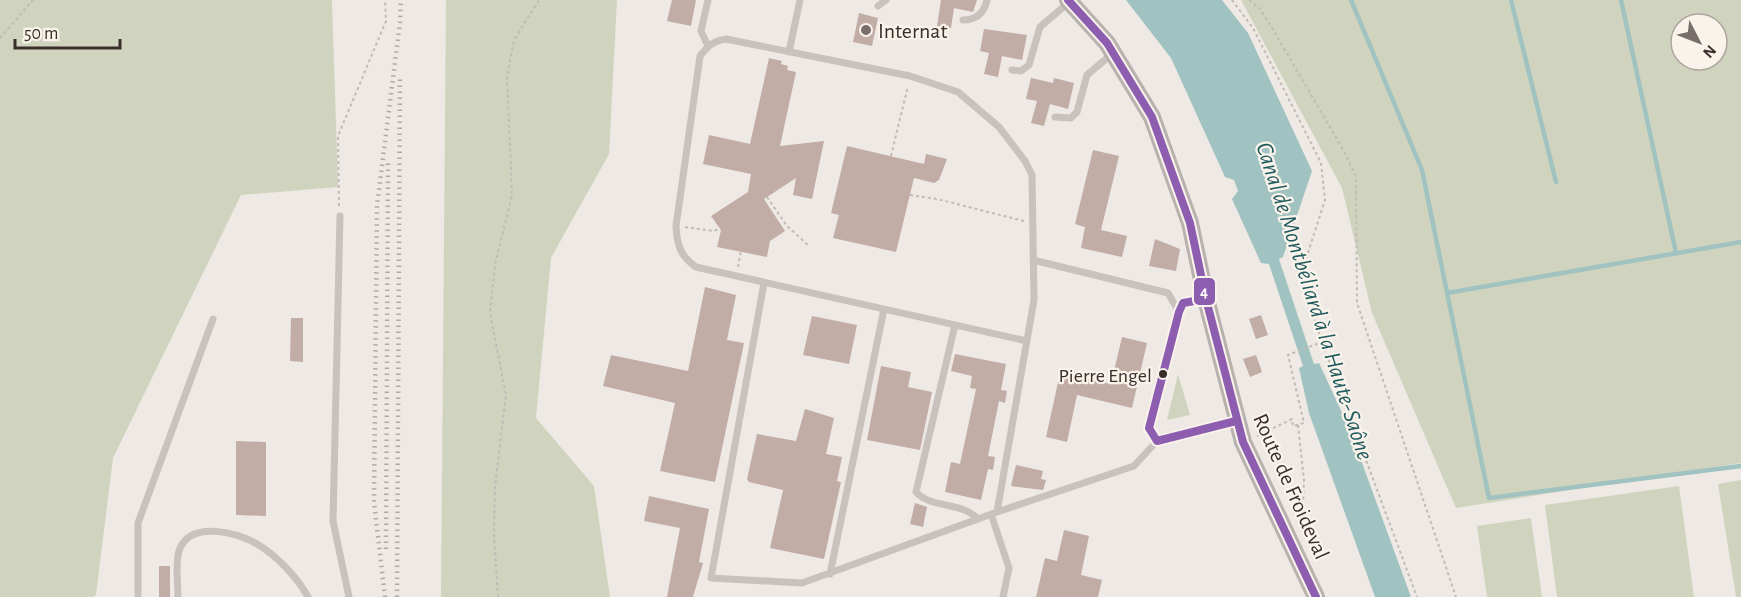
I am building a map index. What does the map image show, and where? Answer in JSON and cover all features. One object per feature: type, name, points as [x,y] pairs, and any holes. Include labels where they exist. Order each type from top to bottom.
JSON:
[{"type":"street","name":"Route de Froideval","points":[[1069,1],[1113,53],[1152,117],[1190,223],[1206,299],[1243,442],[1316,597]]},
{"type":"lane","points":[[708,0],[701,31],[708,46]]},
{"type":"lane","points":[[789,52],[800,0]]},
{"type":"lane","points":[[878,6],[886,0]]},
{"type":"lane","points":[[963,20],[972,20],[980,15],[987,0]]},
{"type":"lane","points":[[1012,70],[1021,71],[1029,64],[1040,27],[1069,1]]},
{"type":"lane","points":[[1003,597],[1009,568],[994,513],[1035,300],[1032,175],[1025,161],[999,127],[958,92],[910,76],[726,39],[715,41],[708,46],[700,56],[676,226],[677,245],[684,259],[696,267],[1027,341]]},
{"type":"lane","points":[[1055,117],[1071,118],[1077,112],[1087,75],[1113,53]]},
{"type":"lane","points":[[340,216],[333,521],[350,597]]},
{"type":"lane","points":[[1033,260],[1168,293],[1179,312]]},
{"type":"lane","points":[[764,283],[711,578],[802,583],[994,513],[1134,466],[1157,441],[1236,421]]},
{"type":"lane","points":[[1157,441],[1149,428],[1179,312],[1183,303],[1206,299]]},
{"type":"lane","points":[[830,574],[884,309]]},
{"type":"lane","points":[[138,597],[138,523],[213,319]]},
{"type":"lane","points":[[955,325],[916,492],[922,498],[970,510],[978,519]]},
{"type":"lane","points":[[178,597],[179,550],[188,537],[203,531],[229,534],[255,543],[287,571],[308,597]]},
{"type":"path","points":[[0,38],[33,0]]},
{"type":"path","points":[[340,216],[338,136],[386,21],[385,0]]},
{"type":"path","points":[[498,597],[494,534],[495,487],[506,396],[490,313],[495,264],[512,195],[507,76],[514,40],[539,0]]},
{"type":"path","points":[[1232,0],[1253,28],[1321,163],[1325,200],[1306,259],[1304,287],[1322,342],[1417,597]]},
{"type":"path","points":[[1249,0],[1260,9],[1271,26],[1345,153],[1356,177],[1355,291],[1359,311],[1456,597]]},
{"type":"path","points":[[891,156],[910,76]]},
{"type":"path","points":[[910,195],[937,199],[1033,223]]},
{"type":"path","points":[[767,197],[787,226],[809,246]]},
{"type":"path","points":[[676,226],[714,231],[720,228]]},
{"type":"path","points":[[736,276],[741,250]]},
{"type":"path","points":[[1243,442],[1292,419],[1293,426],[1304,423],[1288,356],[1322,342]]},
{"type":"path","points":[[1289,542],[1302,531],[1304,480],[1298,425]]},
{"type":"green space","points":[[0,0],[332,0],[338,187],[241,195],[113,458],[96,595],[93,597],[0,597]]},
{"type":"green space","points":[[446,0],[617,0],[609,154],[551,258],[536,418],[594,486],[610,597],[441,597]]},
{"type":"green space","points":[[1241,0],[1741,0],[1741,463],[1456,508],[1372,313],[1342,188]]},
{"type":"green space","points":[[1178,374],[1190,415],[1167,420]]},
{"type":"green space","points":[[1741,480],[1741,597],[1736,597],[1718,484]]},
{"type":"green space","points":[[1679,486],[1694,597],[1557,597],[1545,505]]},
{"type":"green space","points":[[1531,518],[1542,597],[1487,597],[1477,526]]},
{"type":"water","points":[[1126,0],[1222,0],[1248,33],[1312,171],[1283,257],[1279,259],[1314,364],[1319,363],[1350,430],[1411,597],[1375,597],[1309,413],[1299,368],[1303,366],[1269,264],[1261,263],[1232,199],[1238,191],[1234,180],[1225,177],[1171,58]]},
{"type":"building","points":[[672,0],[696,0],[691,26],[667,21]]},
{"type":"building","points":[[941,0],[977,0],[973,12],[954,8],[951,28],[937,26]]},
{"type":"building","name":"Internat","points":[[859,13],[878,18],[872,46],[853,42]]},
{"type":"building","points":[[984,29],[1027,35],[1022,60],[1002,56],[998,77],[984,74],[989,53],[980,51]]},
{"type":"building","points":[[769,58],[782,61],[781,64],[788,66],[787,70],[796,72],[780,146],[824,141],[812,199],[793,195],[796,178],[764,199],[785,231],[770,241],[767,257],[717,247],[721,230],[711,216],[748,192],[751,174],[703,164],[709,135],[750,144]]},
{"type":"building","points":[[1031,78],[1053,83],[1054,78],[1074,83],[1068,109],[1050,104],[1044,126],[1031,123],[1037,101],[1026,99]]},
{"type":"building","points":[[847,146],[924,164],[926,154],[947,159],[939,180],[934,183],[914,178],[896,252],[833,238],[839,215],[831,213]]},
{"type":"building","points":[[1093,150],[1119,156],[1101,230],[1127,236],[1122,257],[1081,248],[1085,227],[1075,224]]},
{"type":"building","points":[[1155,239],[1180,249],[1176,271],[1149,266]]},
{"type":"building","points":[[705,287],[736,295],[727,340],[744,343],[715,482],[660,471],[675,403],[603,386],[611,355],[688,371]]},
{"type":"building","points":[[1261,315],[1268,335],[1256,339],[1249,319]]},
{"type":"building","points":[[812,316],[857,325],[849,364],[803,355]]},
{"type":"building","points":[[291,318],[303,318],[303,362],[290,361]]},
{"type":"building","points":[[1122,337],[1147,343],[1132,408],[1077,395],[1067,442],[1046,437],[1061,369],[1081,373],[1081,377],[1111,384]]},
{"type":"building","points":[[955,354],[1006,364],[1001,390],[1007,391],[1005,403],[999,401],[988,456],[995,457],[993,470],[988,469],[981,500],[945,492],[951,462],[960,464],[976,389],[970,388],[972,376],[951,371]]},
{"type":"building","points":[[1256,355],[1262,372],[1250,377],[1243,359]]},
{"type":"building","points":[[881,366],[911,372],[908,387],[932,392],[920,450],[867,440]]},
{"type":"building","points":[[805,409],[834,418],[826,454],[842,457],[837,481],[841,482],[824,559],[770,548],[783,490],[749,482],[747,479],[757,434],[796,441]]},
{"type":"building","points":[[236,441],[266,442],[266,516],[236,515]]},
{"type":"building","points":[[1016,465],[1043,471],[1041,479],[1046,480],[1043,490],[1011,486]]},
{"type":"building","points":[[649,496],[709,509],[699,562],[703,563],[693,597],[667,597],[680,528],[644,521]]},
{"type":"building","points":[[915,503],[927,507],[923,527],[910,524]]},
{"type":"building","points":[[1064,530],[1089,536],[1081,575],[1102,580],[1098,597],[1036,597],[1045,558],[1057,561]]},
{"type":"building","points":[[159,566],[170,566],[170,597],[159,597]]},
{"type":"waterway","points":[[1351,0],[1422,170],[1489,498],[1741,466]]},
{"type":"waterway","points":[[1511,0],[1556,182]]},
{"type":"waterway","points":[[1621,0],[1676,253]]},
{"type":"waterway","points":[[1447,293],[1741,242]]},
{"type":"railway","points":[[385,597],[374,502],[377,206],[401,0]]},
{"type":"railway","points":[[397,597],[400,75]]},
{"type":"railway","points":[[386,549],[388,162]]},
{"type":"transit line","name":"4","points":[[1068,0],[1107,43],[1152,117],[1190,223],[1206,299],[1243,442],[1316,597]]},
{"type":"transit line","name":"4","points":[[1206,299],[1183,303],[1179,312],[1149,428],[1157,441],[1236,421]]},
{"type":"place","name":"Internat","points":[[866,30]]},
{"type":"place","name":"Pierre Engel","points":[[1163,374]]},
{"type":"water label","name":"Canal de Montbéliard à la Haute-Saône","points":[[1315,301]]}]
